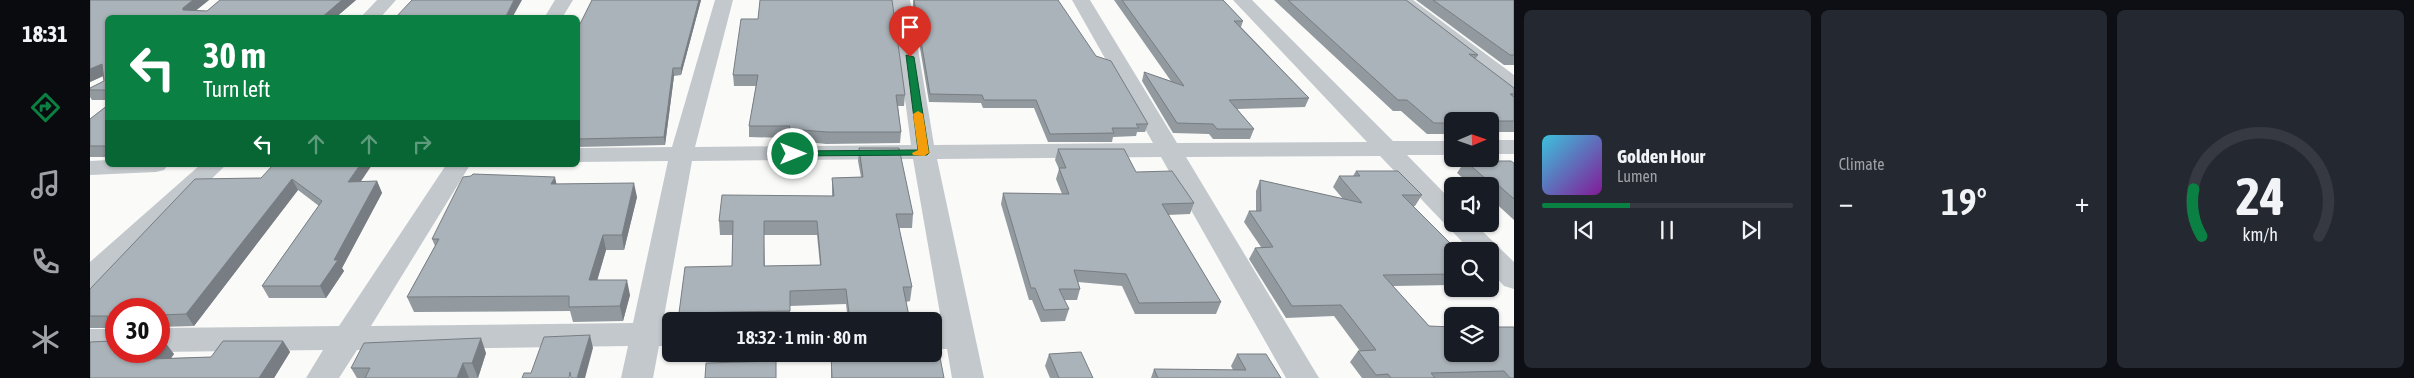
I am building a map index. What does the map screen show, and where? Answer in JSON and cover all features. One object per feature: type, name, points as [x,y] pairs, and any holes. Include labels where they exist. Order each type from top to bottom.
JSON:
[{"type":"street","points":[[372,15],[387,0]]},
{"type":"street","points":[[555,15],[564,0]]},
{"type":"street","points":[[637,378],[658,334],[681,154],[724,0]]},
{"type":"street","points":[[901,0],[924,153],[947,337],[968,378]]},
{"type":"street","points":[[1081,0],[1303,378]]},
{"type":"street","points":[[1242,0],[1444,208]]},
{"type":"street","points":[[1402,0],[1514,85]]},
{"type":"street","points":[[1499,148],[1514,147]]},
{"type":"street","points":[[580,155],[1444,148]]},
{"type":"street","points":[[90,168],[112,167]]},
{"type":"street","points":[[90,278],[212,167]]},
{"type":"street","points":[[322,378],[457,167]]},
{"type":"street","points":[[1468,232],[1478,242]]},
{"type":"street","points":[[1499,263],[1514,278]]},
{"type":"street","points":[[170,340],[658,334]]},
{"type":"street","points":[[90,341],[105,341]]},
{"type":"building","points":[[90,0],[193,0],[183,10],[207,11],[220,0],[342,0],[324,15],[105,15],[105,90],[90,90],[90,88],[104,81],[102,64],[90,69]]},
{"type":"building","points":[[412,0],[514,0],[506,15],[398,15]]},
{"type":"building","points":[[592,0],[699,0],[681,68],[673,68],[664,137],[580,139],[580,24]]},
{"type":"building","points":[[760,0],[892,0],[905,95],[896,95],[901,132],[827,132],[789,129],[790,126],[749,126],[758,75],[733,75],[741,19],[758,19]]},
{"type":"building","points":[[914,0],[1058,0],[1096,56],[1111,61],[1148,124],[1136,124],[1139,128],[1112,128],[1114,133],[1050,134],[1036,100],[984,100],[982,95],[930,94]]},
{"type":"building","points":[[1122,0],[1223,0],[1243,21],[1234,21],[1309,98],[1229,100],[1254,129],[1217,129],[1213,124],[1177,123],[1144,72],[1184,86]]},
{"type":"building","points":[[1288,0],[1406,0],[1478,55],[1469,54],[1514,88],[1514,94],[1510,94],[1514,97],[1514,121],[1499,121],[1499,112],[1444,112],[1444,123],[1434,123],[1407,100],[1398,100]]},
{"type":"building","points":[[1433,0],[1514,0],[1514,55],[1510,55]]},
{"type":"building","points":[[105,107],[105,146],[90,146],[90,119]]},
{"type":"building","points":[[859,148],[899,148],[913,214],[896,214],[912,287],[903,287],[908,312],[849,312],[846,289],[790,291],[790,311],[679,312],[685,267],[732,266],[733,221],[719,221],[722,195],[834,196],[832,178],[863,177]],"holes":[[[764,221],[817,221],[821,265],[764,266]]]},
{"type":"building","points":[[1058,149],[1124,149],[1136,172],[1172,171],[1194,203],[1162,204],[1221,302],[1139,303],[1126,274],[1074,270],[1080,289],[1059,289],[1069,309],[1044,310],[1035,288],[1031,288],[1003,193],[1069,194],[1059,168],[1066,168]]},
{"type":"building","points":[[1499,161],[1511,161],[1514,163],[1514,199],[1499,186],[1499,177],[1484,177],[1473,168],[1499,168]]},
{"type":"building","points":[[271,167],[359,167],[348,182],[377,181],[334,260],[338,260],[320,286],[262,286],[322,201],[292,179],[186,314],[170,315],[170,298],[105,298],[105,316],[90,316],[90,289],[195,179],[261,178]]},
{"type":"building","points":[[1356,171],[1398,171],[1422,195],[1402,195],[1449,242],[1444,242],[1444,274],[1383,275],[1429,326],[1444,327],[1444,362],[1499,362],[1499,327],[1514,327],[1514,378],[1510,378],[1504,371],[1431,373],[1435,378],[1391,378],[1388,374],[1376,375],[1358,351],[1376,350],[1341,305],[1292,306],[1255,248],[1273,247],[1249,211],[1261,211],[1260,180],[1362,203],[1339,176],[1360,176]]},
{"type":"building","points":[[473,174],[555,177],[551,184],[634,183],[622,235],[603,235],[589,280],[627,280],[620,306],[569,307],[569,296],[407,297],[439,239],[432,239],[463,177]]},
{"type":"building","points":[[590,335],[577,378],[571,378],[570,372],[569,378],[522,378],[524,373],[531,373],[544,337]]},
{"type":"building","points":[[481,338],[472,363],[463,363],[457,378],[365,378],[370,368],[351,368],[364,343]]},
{"type":"building","points":[[105,341],[105,363],[170,363],[170,358],[211,357],[223,341],[283,341],[259,378],[90,378],[90,342]]},
{"type":"building","points":[[1081,352],[1093,378],[1059,378],[1049,354]]},
{"type":"building","points":[[1237,354],[1266,354],[1281,378],[1158,378],[1154,369],[1246,370]]},
{"type":"building","points":[[776,362],[776,378],[705,378],[706,363]]},
{"type":"building","points":[[831,362],[941,362],[944,378],[832,378]]},
{"type":"slow traffic","points":[[917,153],[924,153],[918,114]]},
{"type":"route","points":[[793,154],[924,153],[910,57]]}]
